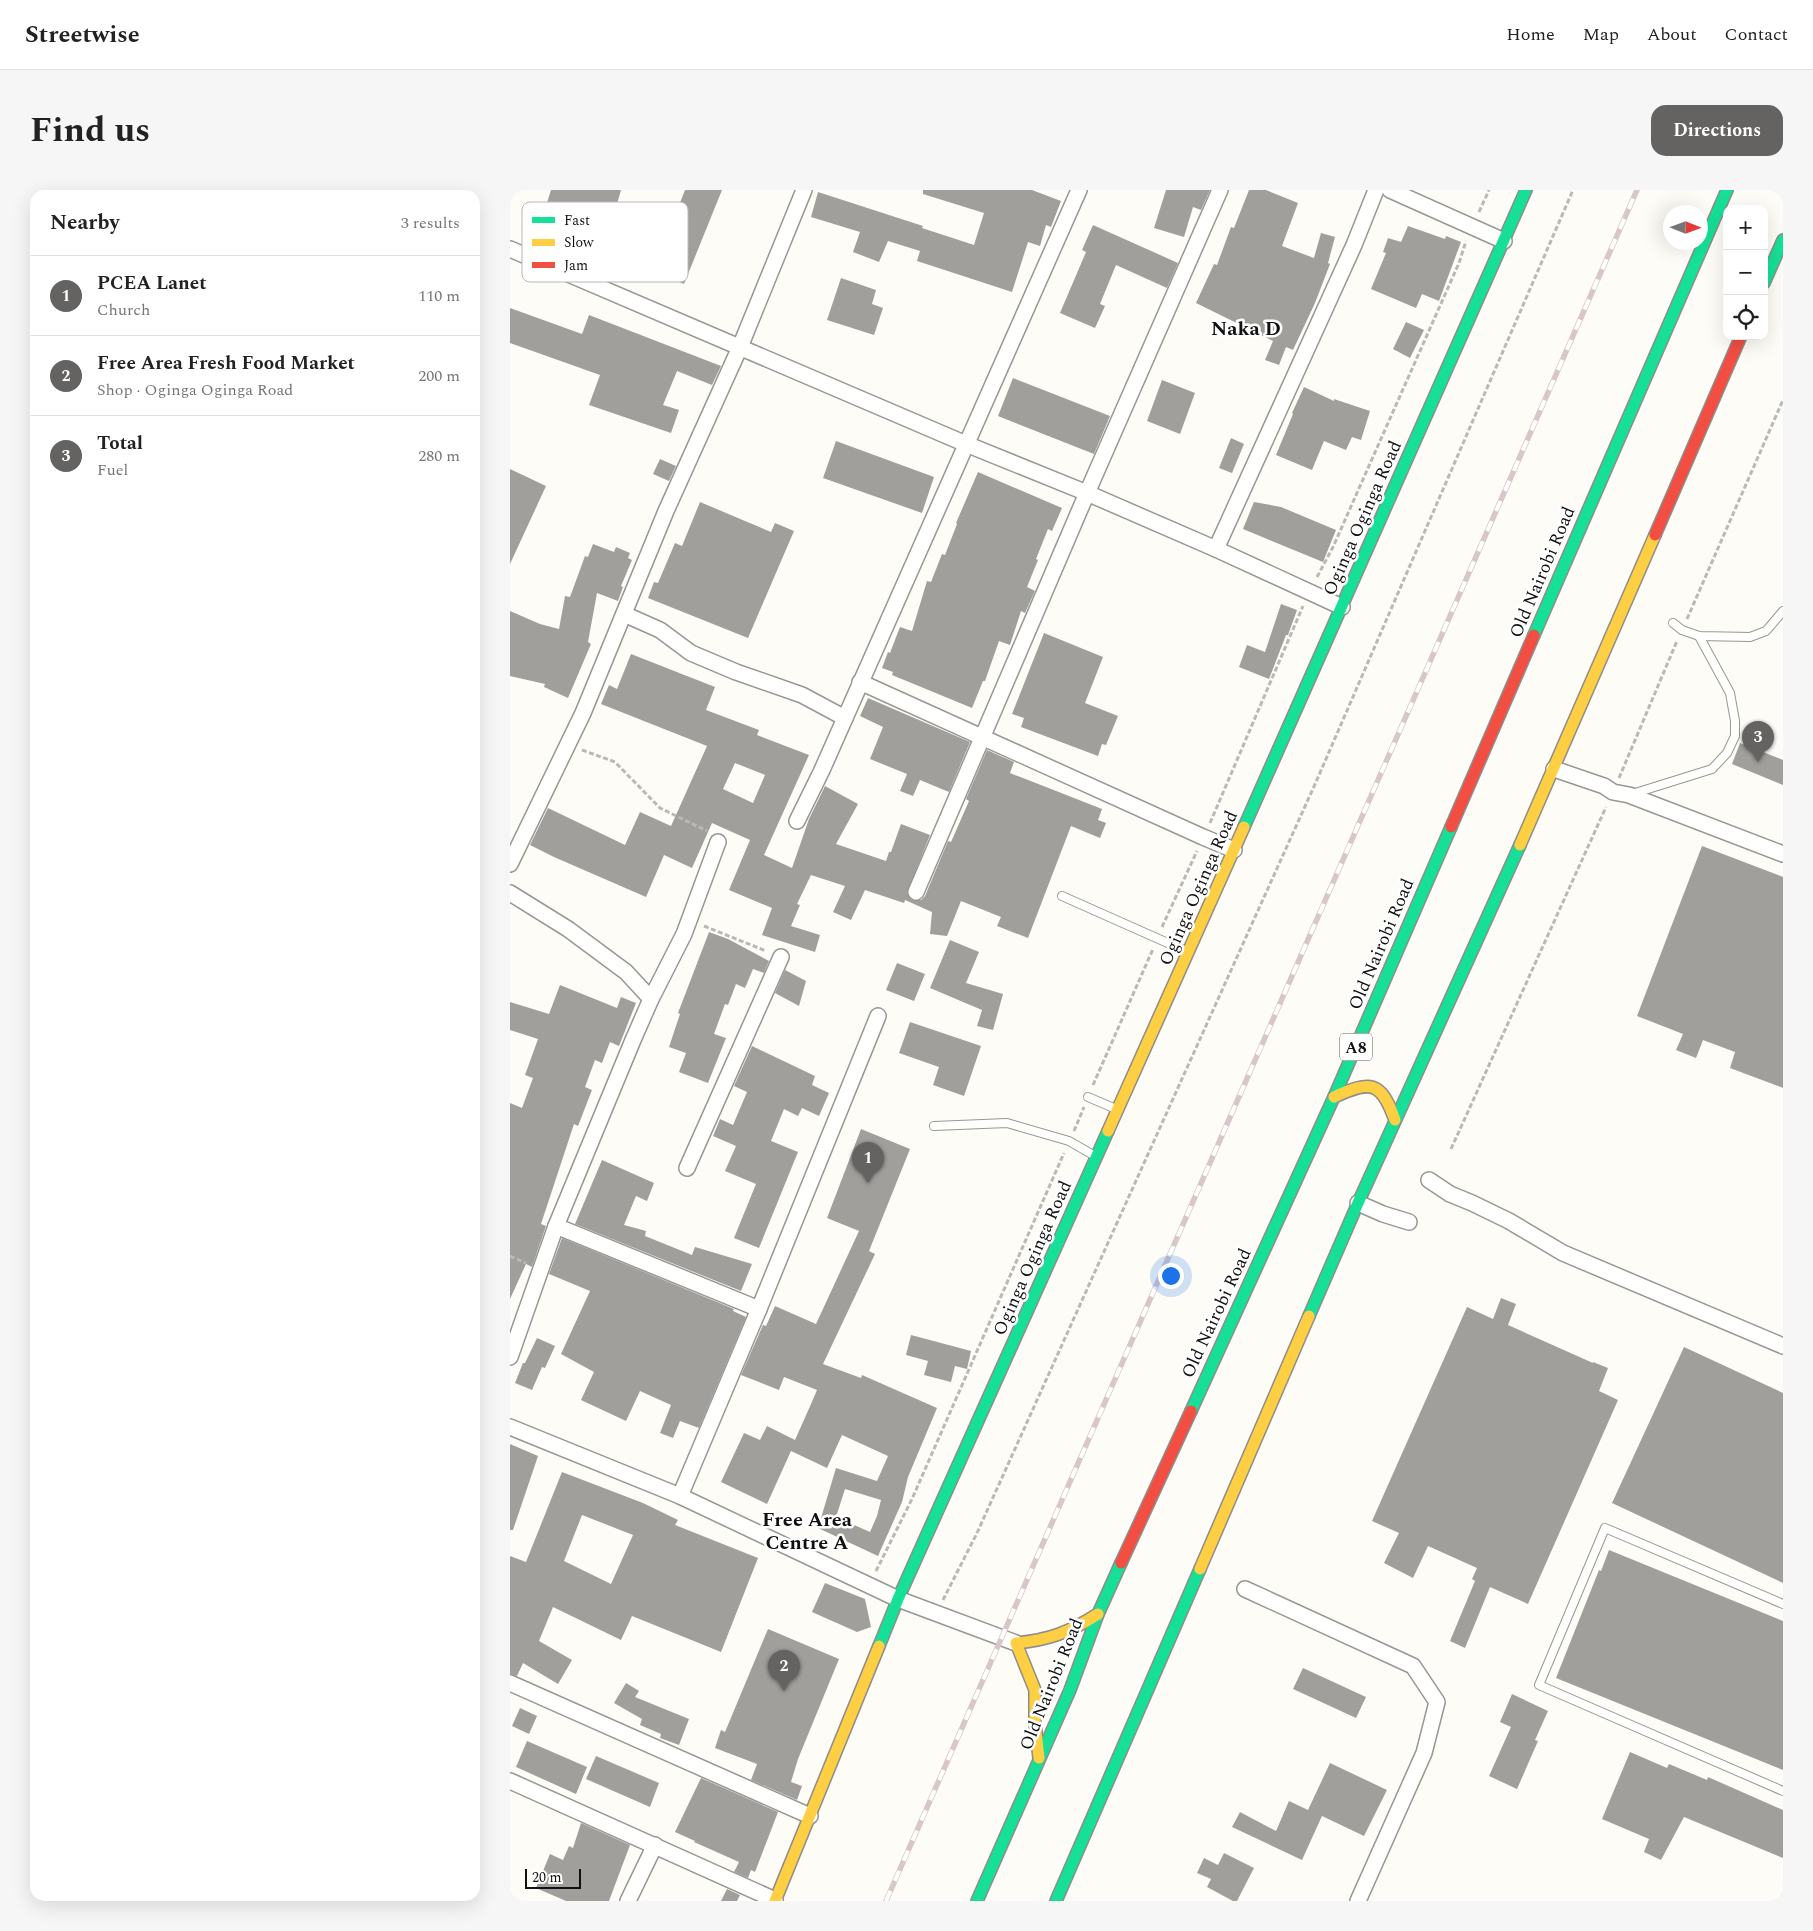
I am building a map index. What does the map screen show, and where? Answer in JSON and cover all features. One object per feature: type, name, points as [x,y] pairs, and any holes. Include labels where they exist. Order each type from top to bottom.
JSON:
[{"type":"main road","name":"Oginga Oginga Road","points":[[775,1901],[898,1599],[1092,1155],[1230,847],[1342,607],[1526,190]]},
{"type":"main road","name":"Old Nairobi Road","points":[[978,1901],[1070,1690],[1098,1614],[1334,1097],[1727,190]]},
{"type":"main road","points":[[1768,274],[1783,240]]},
{"type":"main road","points":[[1056,1901],[1358,1203],[1554,769],[1739,340]]},
{"type":"main road","points":[[1334,1097],[1352,1088],[1363,1085],[1372,1086],[1383,1092],[1389,1101],[1395,1120]]},
{"type":"main road","points":[[1039,1758],[1035,1723],[1035,1690],[1016,1643],[1040,1642],[1057,1638],[1074,1630],[1098,1614]]},
{"type":"street","points":[[510,864],[584,713],[666,511],[740,347],[804,190]]},
{"type":"street","points":[[797,821],[845,718],[1079,190]]},
{"type":"street","points":[[916,892],[1087,493],[1220,190]]},
{"type":"street","points":[[1216,549],[1354,245],[1376,190]]},
{"type":"street","points":[[1390,190],[1504,241]]},
{"type":"street","points":[[582,282],[1087,493],[1216,549],[1342,607]]},
{"type":"street","points":[[624,614],[660,630],[691,653],[802,696],[845,718]]},
{"type":"street","points":[[860,682],[1230,847]]},
{"type":"street","points":[[1554,769],[1604,786],[1613,792],[1630,795],[1783,854]]},
{"type":"street","points":[[510,1357],[556,1226],[651,999],[684,934],[718,842]]},
{"type":"street","points":[[510,893],[568,929],[626,972],[651,999]]},
{"type":"street","points":[[687,1168],[780,957]]},
{"type":"street","points":[[680,1496],[759,1309],[878,1016]]},
{"type":"street","points":[[1429,1180],[1450,1194],[1509,1221],[1563,1253],[1783,1346]]},
{"type":"street","points":[[1358,1203],[1383,1214],[1409,1222]]},
{"type":"street","points":[[556,1226],[759,1309]]},
{"type":"street","points":[[510,1426],[680,1496],[898,1599],[1016,1643]]},
{"type":"street","points":[[1245,1588],[1413,1666],[1437,1702],[1424,1753],[1358,1901]]},
{"type":"street","points":[[510,1683],[810,1816]]},
{"type":"street","points":[[510,1781],[655,1845],[775,1901]]},
{"type":"street","points":[[628,1901],[655,1845]]},
{"type":"lane","points":[[1673,623],[1682,630],[1699,636],[1750,637],[1766,631],[1783,611]]},
{"type":"lane","points":[[1630,795],[1712,769],[1727,753],[1735,736],[1735,720],[1730,694],[1699,636]]},
{"type":"lane","points":[[1062,896],[1185,950]]},
{"type":"lane","points":[[1090,1098],[1113,1108]]},
{"type":"lane","points":[[934,1126],[1007,1123],[1069,1141],[1092,1155]]},
{"type":"lane","points":[[1783,1604],[1605,1528],[1539,1685],[1783,1791]]},
{"type":"path","points":[[1309,592],[1333,547],[1459,263],[1489,190]]},
{"type":"path","points":[[936,1614],[977,1533],[1316,782],[1573,190]]},
{"type":"path","points":[[568,745],[615,762],[660,808],[711,833],[718,842]]},
{"type":"path","points":[[689,920],[780,957]]},
{"type":"building","points":[[551,190],[621,190],[618,202],[547,202]]},
{"type":"building","points":[[685,190],[722,190],[688,274],[688,202],[680,202]]},
{"type":"building","points":[[923,190],[1032,190],[1061,201],[1051,227],[1046,225],[1040,246],[1028,242],[1012,292],[917,261],[920,251],[888,241],[879,262],[853,252],[860,232],[811,217],[818,192],[923,226],[922,228],[974,245],[984,213],[923,194]]},
{"type":"building","points":[[1166,190],[1210,190],[1201,210],[1193,207],[1184,237],[1154,228]]},
{"type":"building","points":[[1249,190],[1266,190],[1298,203],[1282,246],[1314,258],[1321,233],[1335,237],[1328,263],[1330,264],[1315,303],[1293,350],[1286,347],[1279,365],[1265,360],[1273,341],[1196,303],[1214,264],[1217,265],[1231,227],[1234,228]]},
{"type":"building","points":[[1093,225],[1178,263],[1167,288],[1116,265],[1100,304],[1105,306],[1095,328],[1060,313],[1086,252],[1082,250]]},
{"type":"building","points":[[1408,226],[1445,239],[1446,236],[1461,242],[1439,301],[1422,294],[1416,308],[1371,289],[1386,253],[1383,252],[1388,238],[1401,242]]},
{"type":"building","points":[[841,278],[876,290],[872,304],[883,308],[874,335],[827,320]]},
{"type":"building","points":[[510,308],[582,334],[589,315],[721,366],[712,385],[677,371],[663,405],[679,410],[671,433],[589,405],[600,375],[510,343]]},
{"type":"building","points":[[1406,322],[1424,330],[1410,358],[1393,349]]},
{"type":"building","points":[[1013,378],[1110,416],[1094,454],[998,416]]},
{"type":"building","points":[[1162,380],[1195,393],[1180,434],[1147,421]]},
{"type":"building","points":[[1304,387],[1334,401],[1334,399],[1370,411],[1361,440],[1352,437],[1346,450],[1324,441],[1312,470],[1276,455]]},
{"type":"building","points":[[1231,438],[1244,444],[1232,473],[1219,468]]},
{"type":"building","points":[[836,441],[934,477],[922,513],[823,478]]},
{"type":"building","points":[[660,459],[676,466],[669,481],[653,474]]},
{"type":"building","points":[[510,469],[546,486],[510,564]]},
{"type":"building","points":[[978,472],[1062,508],[1052,531],[1048,529],[1036,559],[1038,560],[1027,587],[1035,591],[1025,613],[1021,611],[1010,645],[999,641],[985,681],[983,681],[972,708],[892,675],[893,672],[882,668],[900,627],[912,631],[927,581],[931,582],[942,554],[945,555],[956,523]]},
{"type":"building","points":[[700,502],[771,532],[775,523],[794,531],[748,638],[648,598],[654,582],[658,583],[675,543],[682,546]]},
{"type":"building","points":[[1254,502],[1281,507],[1336,530],[1323,562],[1243,529]]},
{"type":"building","points":[[593,544],[614,552],[616,547],[630,553],[628,558],[632,560],[621,586],[623,587],[618,601],[597,593],[588,642],[591,644],[568,698],[544,687],[545,684],[510,676],[510,611],[540,624],[559,629],[565,596],[570,597],[585,556],[588,557]]},
{"type":"building","points":[[1281,604],[1297,610],[1269,679],[1239,667],[1247,645],[1265,652]]},
{"type":"building","points":[[1044,633],[1103,657],[1085,703],[1118,716],[1106,745],[1102,744],[1098,756],[1021,727],[1024,718],[1012,714]]},
{"type":"building","points":[[631,654],[715,687],[706,710],[759,730],[757,735],[809,755],[764,855],[792,868],[809,819],[825,786],[858,804],[836,844],[886,861],[901,824],[930,835],[907,893],[912,900],[921,900],[925,896],[948,841],[951,842],[969,801],[966,799],[987,750],[1014,762],[1010,773],[1102,809],[1098,820],[1106,823],[1100,838],[1071,826],[1028,938],[997,926],[1001,917],[961,901],[947,936],[930,934],[932,912],[905,900],[904,903],[865,890],[851,920],[833,912],[845,886],[811,875],[797,904],[800,905],[791,926],[820,935],[815,952],[762,935],[772,908],[729,890],[750,840],[712,823],[692,868],[664,855],[646,897],[530,845],[548,808],[625,845],[640,812],[671,826],[707,746],[601,704],[609,685],[617,689]],"holes":[[[735,763],[765,775],[753,803],[723,789]]]},
{"type":"building","points":[[868,698],[970,742],[949,792],[920,780],[913,796],[900,791],[907,774],[870,759],[883,727],[860,716]]},
{"type":"building","points":[[1740,743],[1783,760],[1783,785],[1732,764]]},
{"type":"building","points":[[1702,846],[1783,877],[1783,1088],[1730,1068],[1735,1052],[1703,1040],[1696,1058],[1676,1050],[1683,1034],[1637,1016]]},
{"type":"building","points":[[709,932],[728,939],[769,961],[764,973],[753,969],[745,988],[736,984],[728,1005],[725,1004],[714,1034],[726,1038],[708,1083],[679,1072],[686,1053],[669,1047],[680,1014],[678,1013]]},
{"type":"building","points":[[950,940],[979,952],[966,983],[1003,994],[993,1030],[977,1026],[982,1010],[930,988]]},
{"type":"building","points":[[897,963],[925,974],[914,1001],[886,990]]},
{"type":"building","points":[[785,970],[806,981],[799,1006],[775,993]]},
{"type":"building","points":[[560,985],[617,1008],[621,997],[636,1003],[619,1046],[610,1042],[602,1063],[595,1060],[585,1087],[592,1090],[578,1126],[574,1124],[541,1224],[546,1226],[532,1267],[526,1264],[510,1299],[510,1103],[522,1108],[533,1078],[525,1075],[538,1039],[510,1030],[510,1002],[549,1014]]},
{"type":"building","points":[[910,1022],[981,1046],[964,1096],[933,1085],[939,1067],[899,1053]]},
{"type":"building","points":[[752,1046],[815,1076],[812,1085],[829,1093],[819,1116],[802,1108],[798,1116],[784,1109],[771,1141],[798,1152],[759,1248],[734,1238],[756,1184],[725,1171],[736,1146],[713,1136],[720,1119],[733,1125],[747,1092],[734,1086]]},
{"type":"building","points":[[861,1129],[910,1149],[869,1251],[875,1254],[823,1364],[861,1378],[862,1375],[937,1408],[908,1477],[902,1502],[878,1556],[818,1528],[836,1468],[877,1481],[888,1456],[842,1435],[827,1468],[791,1451],[767,1504],[721,1482],[744,1433],[760,1440],[767,1426],[795,1440],[817,1390],[784,1377],[779,1390],[741,1375],[763,1325],[766,1326],[775,1306],[816,1324],[859,1231],[827,1218]],"holes":[[[845,1489],[881,1500],[870,1532],[836,1517]]]},
{"type":"building","points":[[602,1160],[654,1183],[647,1201],[636,1196],[624,1225],[646,1231],[645,1236],[692,1255],[695,1247],[752,1264],[741,1291],[575,1224]]},
{"type":"building","points":[[562,1238],[734,1309],[733,1311],[746,1317],[699,1428],[680,1421],[673,1438],[660,1433],[671,1405],[640,1391],[626,1421],[581,1400],[594,1372],[561,1354],[590,1291],[549,1274]]},
{"type":"building","points":[[1501,1298],[1516,1304],[1508,1325],[1608,1368],[1599,1391],[1618,1400],[1528,1604],[1490,1587],[1465,1648],[1450,1641],[1475,1581],[1472,1579],[1477,1568],[1428,1546],[1413,1578],[1384,1563],[1399,1533],[1372,1521],[1467,1307],[1493,1319]]},
{"type":"building","points":[[911,1335],[971,1351],[967,1369],[955,1366],[951,1382],[924,1375],[928,1361],[906,1355]]},
{"type":"building","points":[[537,1338],[555,1346],[545,1368],[542,1367],[532,1390],[515,1383],[523,1363],[525,1363]]},
{"type":"building","points":[[1684,1347],[1783,1393],[1783,1583],[1612,1503]]},
{"type":"building","points":[[510,1444],[538,1456],[513,1530],[510,1530]]},
{"type":"building","points":[[562,1472],[643,1503],[678,1520],[675,1525],[758,1558],[721,1652],[632,1616],[621,1640],[553,1607],[539,1641],[572,1660],[558,1684],[523,1663],[517,1676],[510,1674],[510,1556],[526,1562]],"holes":[[[582,1515],[633,1535],[611,1584],[564,1561]]]},
{"type":"building","points":[[1609,1550],[1783,1621],[1783,1770],[1556,1678],[1599,1570],[1601,1571]]},
{"type":"building","points":[[825,1583],[865,1599],[871,1627],[857,1632],[812,1612]]},
{"type":"building","points":[[768,1629],[839,1659],[798,1759],[791,1782],[802,1786],[797,1800],[751,1780],[757,1764],[715,1748],[721,1730],[725,1732]]},
{"type":"building","points":[[1303,1668],[1366,1697],[1356,1718],[1293,1689]]},
{"type":"building","points":[[626,1683],[639,1691],[635,1697],[689,1719],[679,1745],[660,1738],[661,1734],[640,1725],[642,1719],[614,1703]]},
{"type":"building","points":[[1512,1694],[1548,1711],[1535,1740],[1538,1741],[1517,1789],[1489,1776],[1511,1727],[1500,1722]]},
{"type":"building","points":[[520,1708],[537,1716],[529,1734],[512,1726]]},
{"type":"building","points":[[527,1741],[587,1767],[576,1794],[516,1767]]},
{"type":"building","points":[[1630,1752],[1667,1768],[1669,1764],[1707,1780],[1708,1777],[1783,1810],[1783,1858],[1684,1817],[1661,1860],[1644,1852],[1649,1839],[1602,1819]]},
{"type":"building","points":[[596,1756],[659,1783],[650,1807],[586,1779]]},
{"type":"building","points":[[1330,1763],[1387,1790],[1364,1836],[1322,1816],[1302,1860],[1232,1827],[1240,1812],[1276,1831],[1289,1801],[1308,1810]]},
{"type":"building","points":[[701,1778],[778,1812],[755,1872],[751,1870],[748,1878],[734,1872],[739,1862],[675,1832]]},
{"type":"building","points":[[581,1823],[630,1845],[609,1901],[566,1901],[536,1888],[550,1854],[563,1860],[569,1846],[573,1848]]},
{"type":"building","points":[[1224,1853],[1254,1868],[1237,1901],[1233,1901],[1207,1887],[1211,1879],[1197,1873],[1204,1858],[1218,1865]]},
{"type":"building","points":[[727,1889],[740,1895],[737,1901],[721,1901]]},
{"type":"railway","points":[[886,1901],[1637,190]]},
{"type":"traffic: fast","points":[[1244,827],[1526,190]]},
{"type":"traffic: fast","points":[[1534,635],[1727,190]]},
{"type":"traffic: fast","points":[[1768,274],[1783,240]]},
{"type":"traffic: fast","points":[[1191,1411],[1334,1097],[1451,827]]},
{"type":"traffic: fast","points":[[1309,1316],[1520,845]]},
{"type":"traffic: fast","points":[[879,1646],[898,1599],[1108,1131]]},
{"type":"traffic: fast","points":[[977,1901],[1070,1690],[1098,1614],[1121,1563]]},
{"type":"traffic: fast","points":[[1056,1901],[1200,1569]]},
{"type":"traffic: slow","points":[[1520,845],[1655,535]]},
{"type":"traffic: slow","points":[[1108,1131],[1244,827]]},
{"type":"traffic: slow","points":[[1334,1097],[1357,1088],[1373,1088],[1379,1091],[1385,1098],[1395,1120]]},
{"type":"traffic: slow","points":[[1200,1569],[1309,1316]]},
{"type":"traffic: slow","points":[[1039,1758],[1035,1723],[1035,1690],[1016,1643],[1039,1640],[1059,1634],[1078,1626],[1098,1614]]},
{"type":"traffic: slow","points":[[775,1901],[879,1646]]},
{"type":"traffic: jam","points":[[1655,535],[1739,340]]},
{"type":"traffic: jam","points":[[1451,827],[1534,635]]},
{"type":"traffic: jam","points":[[1121,1563],[1191,1411]]},
{"type":"place","name":"Total","points":[[1758,762]]},
{"type":"place","name":"PCEA Lanet","points":[[868,1183]]},
{"type":"place","name":"Free Area Fresh Food Market","points":[[784,1691]]},
{"type":"district","name":"Naka D","points":[[1246,328]]},
{"type":"district","name":"Free Area Centre A","points":[[807,1530]]}]
